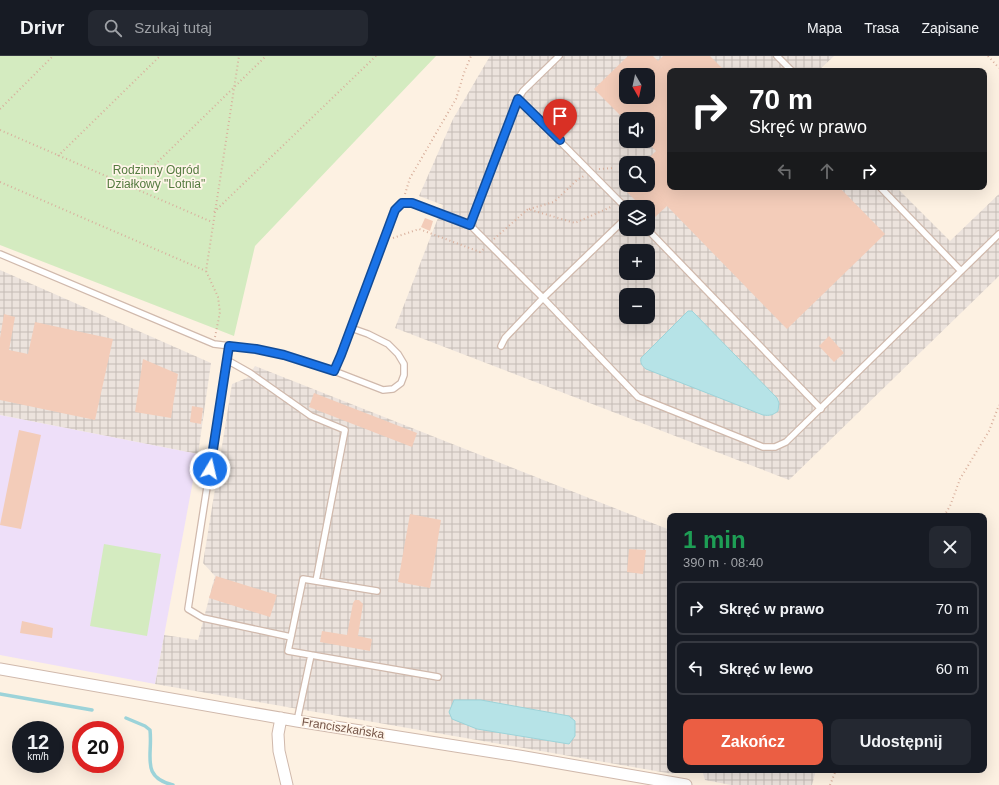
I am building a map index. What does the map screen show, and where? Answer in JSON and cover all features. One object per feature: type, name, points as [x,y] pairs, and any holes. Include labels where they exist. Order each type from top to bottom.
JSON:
[{"type":"street","name":"Franciszkańska","points":[[0,669],[297,721],[519,756],[686,785]]},
{"type":"street","points":[[281,718],[278,734],[279,751],[287,785]]},
{"type":"lane","points":[[470,225],[518,99],[523,91],[559,56]]},
{"type":"lane","points":[[777,56],[789,68]]},
{"type":"lane","points":[[518,99],[619,201]]},
{"type":"lane","points":[[883,190],[961,271]]},
{"type":"lane","points":[[334,371],[395,210],[402,203],[412,203],[470,225],[543,298],[638,397],[763,447],[775,447],[786,442],[821,409],[999,234]]},
{"type":"lane","points":[[501,346],[505,338],[543,298],[619,225]]},
{"type":"lane","points":[[654,236],[821,409]]},
{"type":"lane","points":[[0,254],[214,344],[256,349],[284,355],[334,371],[383,390],[393,389],[401,383],[404,375],[404,364],[398,354],[388,344],[368,334],[350,328]]},
{"type":"lane","points":[[229,346],[188,609],[203,618],[290,637]]},
{"type":"lane","points":[[227,360],[250,373],[311,416],[345,430],[316,581]]},
{"type":"lane","points":[[377,591],[303,579],[288,651],[438,677]]},
{"type":"lane","points":[[297,721],[311,655]]},
{"type":"path","points":[[0,109],[54,56]]},
{"type":"path","points":[[58,156],[160,56]]},
{"type":"path","points":[[217,329],[220,312],[218,297],[206,271],[212,222],[239,56]]},
{"type":"path","points":[[132,187],[266,56]]},
{"type":"path","points":[[214,212],[376,56]]},
{"type":"path","points":[[402,203],[410,178],[456,99],[471,56]]},
{"type":"path","points":[[988,56],[999,68]]},
{"type":"path","points":[[0,130],[212,222]]},
{"type":"path","points":[[384,241],[419,229],[480,252],[528,209],[554,202],[577,180],[590,172],[613,168]]},
{"type":"path","points":[[0,182],[206,271]]},
{"type":"path","points":[[528,209],[575,224],[619,204]]},
{"type":"path","points":[[946,513],[960,479],[989,431],[999,405]]},
{"type":"path","points":[[830,785],[835,773]]},
{"type":"shaded area","points":[[490,56],[834,56],[821,68],[667,68],[667,190],[899,190],[950,241],[999,194],[999,276],[789,480],[395,328],[443,205],[419,196],[453,119]]},
{"type":"shaded area","points":[[0,270],[211,363],[198,454],[0,415]]},
{"type":"shaded area","points":[[255,366],[667,529],[667,773],[155,684],[164,635],[198,640],[215,576],[203,563],[232,384],[247,378]]},
{"type":"shaded area","points":[[0,415],[198,454],[155,684],[0,655]]},
{"type":"shaded area","points":[[703,773],[815,773],[812,785],[731,785],[705,780]]},
{"type":"green space","name":"Rodzinny Ogród Działkowy \"Lotnia\"","points":[[0,56],[436,56],[255,246],[234,336],[0,245]]},
{"type":"green space","points":[[104,544],[161,554],[147,636],[90,626]]},
{"type":"water","points":[[688,311],[692,311],[777,398],[779,403],[778,411],[771,415],[763,415],[643,367],[641,358]]},
{"type":"water","points":[[454,700],[481,700],[569,716],[575,721],[575,736],[569,744],[477,729],[452,719],[449,712]]},
{"type":"building","points":[[628,56],[653,56],[658,61],[663,56],[710,56],[722,68],[667,68],[667,190],[842,190],[885,234],[787,329],[667,206],[655,217],[655,200],[635,200],[627,192],[655,192],[655,156],[651,156],[656,151],[653,148],[655,148],[655,112],[619,112],[619,114],[594,89]]},
{"type":"building","points":[[425,218],[433,221],[430,231],[421,227]]},
{"type":"building","points":[[4,314],[15,317],[9,350],[28,354],[35,322],[113,339],[95,420],[0,400],[0,338]]},
{"type":"building","points":[[829,336],[844,353],[834,362],[819,346]]},
{"type":"building","points":[[143,359],[178,374],[171,418],[135,412]]},
{"type":"building","points":[[314,393],[417,433],[412,447],[309,407]]},
{"type":"building","points":[[192,406],[203,408],[201,424],[190,422]]},
{"type":"building","points":[[19,430],[41,435],[21,529],[0,525]]},
{"type":"building","points":[[410,514],[441,520],[430,588],[398,582]]},
{"type":"building","points":[[629,549],[646,550],[643,574],[627,572]]},
{"type":"building","points":[[216,576],[277,595],[270,617],[209,598]]},
{"type":"building","points":[[355,600],[359,600],[363,604],[358,636],[372,639],[370,651],[320,642],[322,631],[347,635],[353,603]]},
{"type":"building","points":[[22,621],[53,628],[52,638],[20,633]]},
{"type":"waterway","points":[[0,694],[92,710]]},
{"type":"waterway","points":[[126,718],[145,726],[150,730],[150,764],[152,771],[156,777],[173,785]]},
{"type":"route","points":[[210,469],[229,346],[256,349],[284,355],[334,371],[395,210],[402,203],[412,203],[470,225],[518,99],[560,140]]}]
